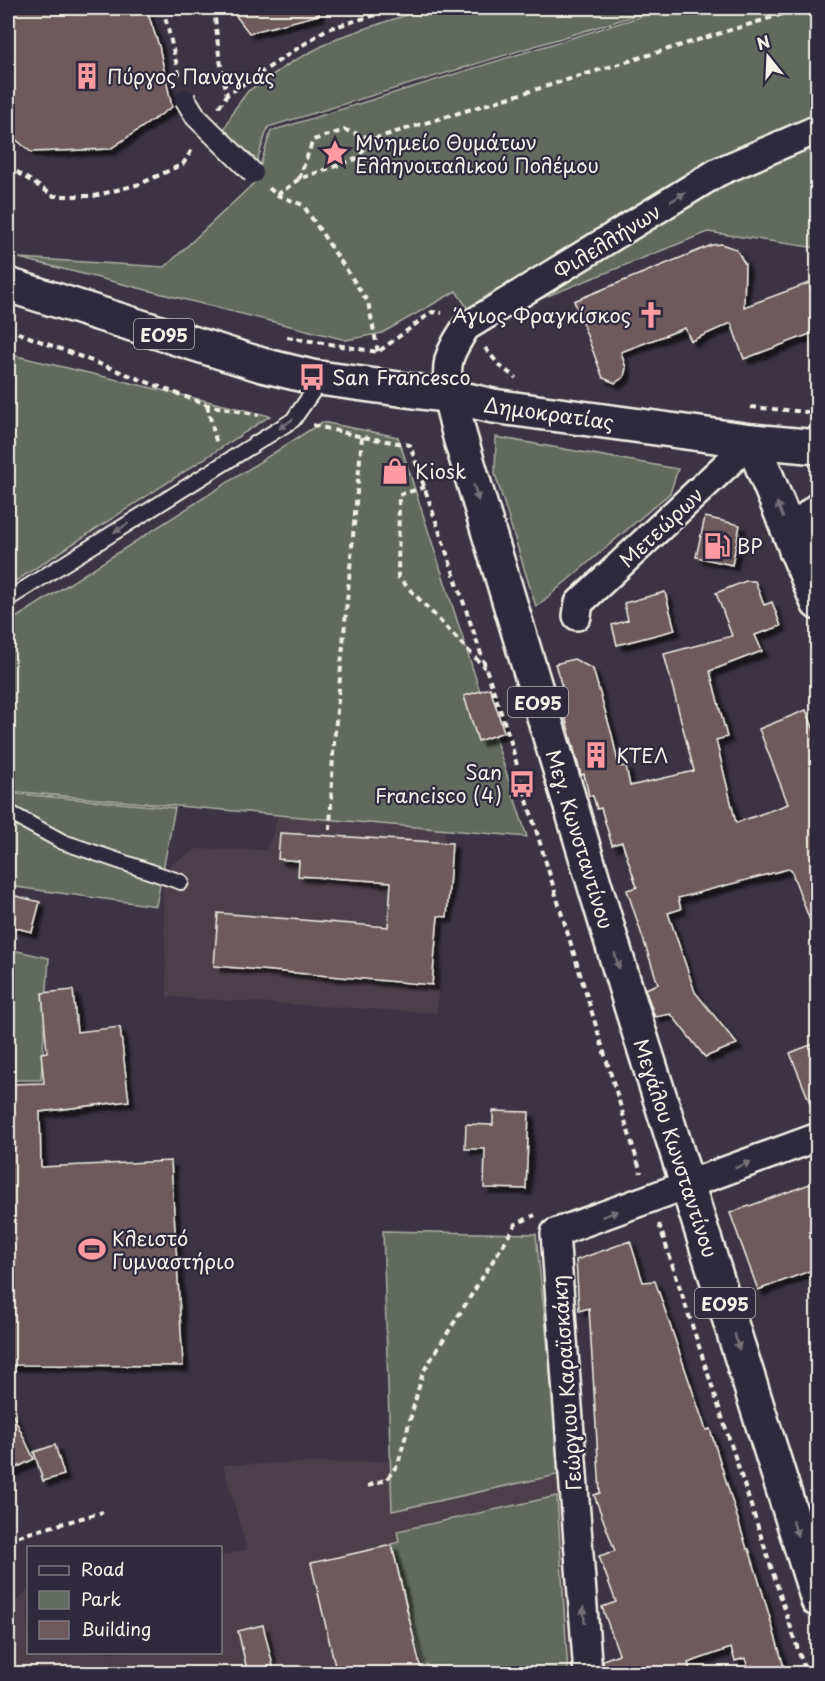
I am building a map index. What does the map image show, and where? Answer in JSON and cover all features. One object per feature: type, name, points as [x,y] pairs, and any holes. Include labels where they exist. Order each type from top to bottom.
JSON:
[{"type":"main road","name":"Δημοκρατίας","points":[[8,285],[262,365],[322,379],[450,396],[493,406],[752,441],[818,447]]},
{"type":"main road","name":"Μεγ. Κωνσταντίνου","points":[[450,396],[539,705],[631,1006]]},
{"type":"main road","points":[[752,441],[818,603]]},
{"type":"main road","points":[[796,551],[807,520],[818,510]]},
{"type":"main road","name":"Μεγάλου Κωνσταντίνου","points":[[631,1006],[818,1600]]},
{"type":"street","points":[[185,99],[196,117],[253,173]]},
{"type":"street","name":"Φιλελλήνων","points":[[450,396],[446,373],[451,351],[466,327],[718,172],[818,129]]},
{"type":"street","name":"Μετεώρων","points":[[577,616],[579,603],[752,441]]},
{"type":"street","name":"Γεώργιου Καραϊσκάκη","points":[[588,1674],[555,1233],[818,1137]]},
{"type":"lane","points":[[8,599],[293,420],[322,379]]},
{"type":"lane","points":[[8,812],[63,842],[181,882]]},
{"type":"path","points":[[163,8],[185,99]]},
{"type":"path","points":[[214,8],[219,55],[227,95]]},
{"type":"path","points":[[277,195],[299,179],[356,159],[373,139],[803,8]]},
{"type":"path","points":[[299,179],[313,140],[345,130],[373,139]]},
{"type":"path","points":[[253,173],[277,195],[303,206],[368,302],[378,352]]},
{"type":"path","points":[[280,336],[378,352],[432,312],[444,313]]},
{"type":"path","points":[[466,327],[500,366],[522,382]]},
{"type":"path","points":[[8,329],[207,405],[293,420],[362,437],[410,445],[488,671],[642,1174]]},
{"type":"path","points":[[207,405],[218,448]]},
{"type":"path","points":[[748,407],[818,413]]},
{"type":"path","points":[[330,830],[333,754],[362,437]]},
{"type":"path","points":[[425,487],[399,495],[398,577],[488,671]]},
{"type":"path","points":[[368,1486],[387,1479],[398,1464],[423,1372],[516,1224],[531,1215],[547,1213],[575,1226]]},
{"type":"path","points":[[656,1216],[806,1674]]},
{"type":"path","points":[[8,1539],[103,1512]]},
{"type":"shaded area","points":[[279,813],[445,826],[437,1013],[167,997],[162,870],[197,849],[267,850]]},
{"type":"shaded area","points":[[391,1461],[393,1511],[561,1474],[575,1673],[8,1673],[8,1610],[27,1590],[27,1654],[222,1654],[222,1556],[247,1549],[223,1465]]},
{"type":"green space","points":[[427,8],[660,8],[268,127],[257,161],[223,132],[234,110],[248,91],[292,62],[337,38]]},
{"type":"green space","points":[[668,8],[817,8],[817,248],[708,232],[478,324],[456,291],[382,333],[346,340],[19,258],[165,267],[255,182],[271,131]]},
{"type":"green space","points":[[8,354],[270,416],[8,586]]},
{"type":"green space","points":[[322,422],[398,437],[527,837],[8,791],[8,623]]},
{"type":"green space","points":[[496,437],[678,469],[670,493],[536,607],[495,474]]},
{"type":"green space","points":[[8,793],[175,808],[156,906],[8,886]]},
{"type":"green space","points":[[8,949],[49,958],[41,1080],[8,1080]]},
{"type":"green space","points":[[383,1231],[536,1234],[561,1474],[392,1511]]},
{"type":"green space","points":[[557,1496],[568,1673],[429,1673],[427,1664],[423,1665],[391,1544],[399,1542],[397,1531]]},
{"type":"building","name":"Πύργος Παναγιάς","points":[[8,8],[146,8],[159,46],[172,107],[110,149],[31,152],[8,133]]},
{"type":"building","points":[[230,8],[318,8],[319,15],[249,33]]},
{"type":"building","name":"Άγιος Φραγκίσκος","points":[[721,244],[736,249],[745,264],[744,307],[809,283],[812,296],[818,294],[818,331],[744,359],[731,323],[691,341],[685,328],[621,352],[626,368],[624,377],[615,383],[603,378],[574,301],[712,245]]},
{"type":"building","points":[[705,517],[740,525],[732,565],[696,557]]},
{"type":"building","points":[[746,581],[755,581],[764,605],[772,602],[781,626],[755,635],[762,651],[710,671],[727,737],[716,740],[736,823],[788,804],[759,729],[806,710],[818,740],[818,934],[815,934],[791,870],[788,869],[678,898],[681,909],[668,913],[695,992],[737,1044],[705,1057],[671,1014],[655,1017],[645,989],[658,984],[627,890],[637,887],[622,842],[612,845],[601,808],[597,809],[593,796],[589,796],[584,774],[581,775],[559,694],[564,693],[555,664],[574,659],[593,669],[619,767],[626,766],[630,786],[694,771],[664,654],[732,636],[716,593]]},
{"type":"building","points":[[665,592],[675,630],[617,645],[612,625],[628,620],[624,603]]},
{"type":"building","points":[[490,688],[504,732],[478,741],[464,696]]},
{"type":"building","points":[[280,833],[452,843],[447,917],[438,916],[432,985],[214,966],[218,913],[388,927],[391,882],[298,876],[299,861],[278,859]]},
{"type":"building","points":[[8,894],[40,902],[32,932],[8,926]]},
{"type":"building","name":"Κλειστό Γυμναστήριο","points":[[73,990],[77,1032],[120,1027],[129,1101],[40,1112],[41,1167],[171,1161],[183,1366],[8,1365],[8,1084],[44,1083],[41,1053],[47,1052],[42,993]]},
{"type":"building","points":[[818,1042],[818,1118],[816,1118],[790,1053]]},
{"type":"building","points":[[493,1111],[529,1112],[526,1189],[484,1188],[485,1149],[465,1149],[466,1124],[493,1125]]},
{"type":"building","points":[[818,1181],[818,1268],[758,1290],[730,1213]]},
{"type":"building","points":[[630,1241],[643,1282],[655,1281],[706,1430],[710,1429],[786,1674],[750,1674],[745,1658],[735,1661],[731,1648],[688,1663],[691,1674],[604,1674],[603,1660],[619,1654],[602,1607],[616,1602],[599,1556],[615,1551],[594,1495],[600,1493],[589,1308],[579,1311],[576,1260]]},
{"type":"building","points":[[8,1405],[34,1459],[8,1472]]},
{"type":"building","points":[[55,1445],[64,1475],[43,1481],[34,1452]]},
{"type":"building","points":[[392,1545],[422,1674],[337,1674],[311,1563]]},
{"type":"building","points":[[263,1625],[275,1674],[248,1674],[238,1631]]},
{"type":"place","name":"Πύργος Παναγιάς","points":[[87,76]]},
{"type":"place","name":"Μνημείο Θυμάτων Ελληνοιταλικού Πολέμου","points":[[335,153]]},
{"type":"place","name":"Άγιος Φραγκίσκος","points":[[651,315]]},
{"type":"place","name":"San Francesco","points":[[312,377]]},
{"type":"place","name":"Kiosk","points":[[395,471]]},
{"type":"place","name":"BP","points":[[717,546]]},
{"type":"place","name":"ΚΤΕΛ","points":[[596,755]]},
{"type":"place","name":"San Francisco (4)","points":[[522,784]]},
{"type":"place","name":"Κλειστό Γυμναστήριο","points":[[92,1249]]}]
